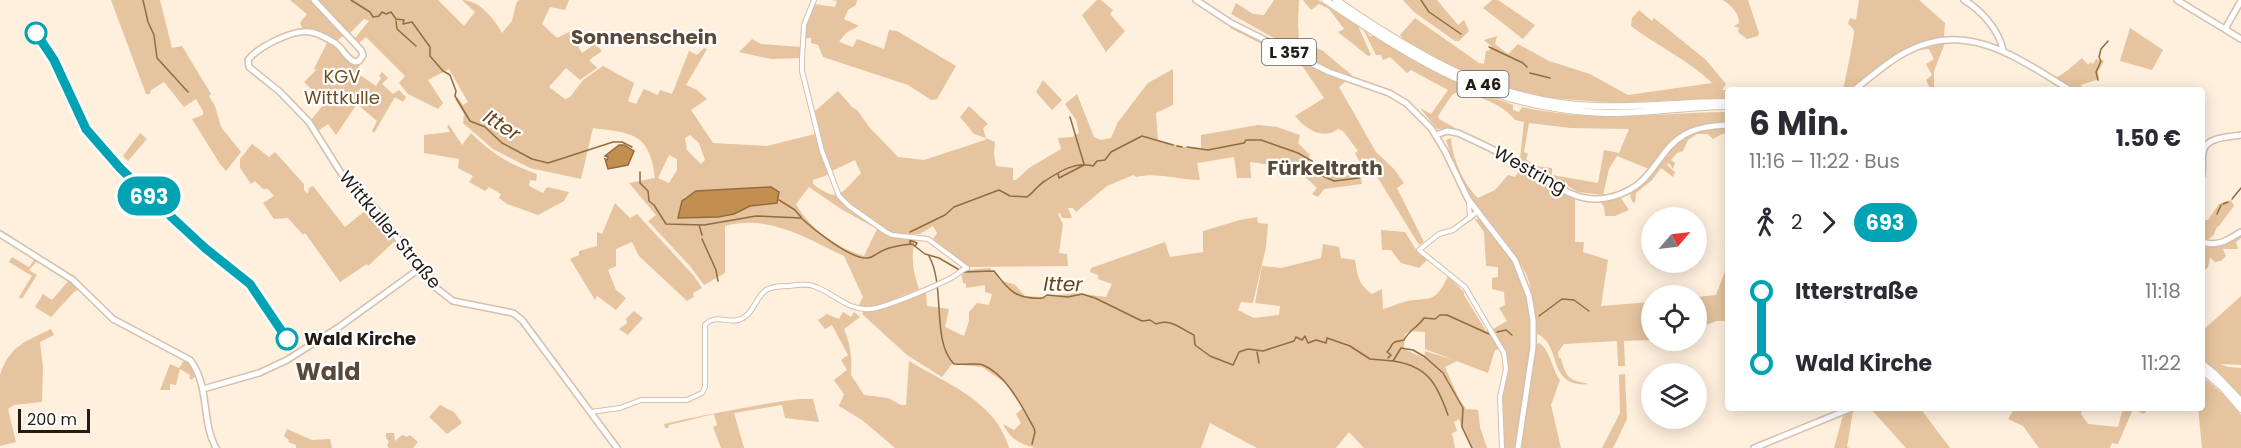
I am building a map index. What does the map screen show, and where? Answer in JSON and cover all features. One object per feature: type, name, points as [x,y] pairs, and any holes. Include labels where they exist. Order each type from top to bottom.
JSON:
[{"type":"highway","name":"A 46","points":[[1325,0],[1356,17],[1438,71],[1500,97],[1533,105],[1605,113],[1725,104]]},
{"type":"highway","name":"A 46","points":[[1336,0],[1356,17]]},
{"type":"highway","points":[[2205,367],[2241,401]]},
{"type":"highway","points":[[2205,373],[2223,388],[2241,409]]},
{"type":"main road","name":"Wittkuller Straße","points":[[314,0],[361,50],[363,55],[359,61],[353,62],[341,48],[316,33],[302,32],[260,48],[250,57],[247,65],[280,92],[309,122],[341,173],[380,212],[429,281],[453,301],[513,313],[520,318],[538,339],[617,448]]},
{"type":"main road","name":"L 357","points":[[1196,0],[1225,20],[1329,72],[1383,90],[1406,103],[1437,136],[1468,199],[1515,260],[1524,279],[1531,307],[1533,347],[1518,448]]},
{"type":"main road","points":[[1964,0],[1986,20],[2000,39],[2002,50]]},
{"type":"main road","points":[[2177,0],[2241,39]]},
{"type":"main road","points":[[2225,29],[2241,1]]},
{"type":"main road","points":[[1858,87],[1889,62],[1921,45],[1945,40],[1986,44],[2002,50],[2065,87]]},
{"type":"main road","name":"Westring","points":[[1449,133],[1511,159],[1570,193],[1584,198],[1597,199],[1616,196],[1635,187],[1646,177],[1672,143],[1689,132],[1704,127],[1725,125]]},
{"type":"main road","points":[[1437,136],[1449,133]]},
{"type":"main road","points":[[1445,151],[1444,140],[1449,133]]},
{"type":"main road","points":[[2205,149],[2216,140],[2241,135]]},
{"type":"main road","points":[[2205,243],[2222,243],[2241,232]]},
{"type":"main road","points":[[0,234],[73,280],[109,316],[188,358],[197,370],[203,389],[212,439],[216,448]]},
{"type":"main road","points":[[203,389],[271,369],[339,327],[419,269]]},
{"type":"main road","points":[[1754,448],[1845,411]]},
{"type":"street","points":[[590,412],[620,408],[641,400],[687,400],[704,391],[705,325],[713,319],[734,321],[743,319],[761,294],[769,288],[799,284],[810,285],[846,304],[869,309],[937,284],[964,270],[928,239],[892,235],[839,196],[822,151],[802,71],[804,25],[814,0]]},
{"type":"street","points":[[1468,199],[1471,210],[1470,218]]},
{"type":"street","points":[[1477,212],[1453,231],[1439,234],[1419,250],[1467,289],[1504,353],[1506,369],[1500,397],[1502,448]]},
{"type":"green space","points":[[111,0],[160,0],[172,48],[182,46],[211,94],[209,96],[215,106],[221,127],[241,152],[226,171],[192,119],[203,115],[196,99],[184,107],[164,82],[151,90],[150,94],[146,94]]},
{"type":"green space","points":[[290,0],[310,0],[345,34],[337,41],[315,29],[303,29],[300,23],[307,14]]},
{"type":"green space","points":[[319,0],[438,0],[464,26],[475,12],[462,0],[469,1],[481,7],[502,33],[512,21],[519,0],[569,0],[565,10],[550,7],[542,24],[557,38],[569,32],[582,53],[595,44],[602,51],[589,60],[597,68],[580,80],[566,68],[549,87],[565,99],[570,97],[583,80],[603,66],[634,83],[628,101],[636,104],[644,89],[658,95],[660,90],[672,94],[689,51],[697,55],[704,48],[707,49],[686,85],[697,90],[707,99],[691,110],[713,143],[767,146],[815,134],[830,174],[813,180],[813,184],[835,195],[844,191],[861,173],[855,160],[832,171],[823,147],[814,112],[838,91],[898,157],[924,160],[986,138],[995,142],[996,166],[1013,168],[1013,180],[1016,180],[1029,168],[1061,149],[1058,138],[1072,137],[1079,133],[1076,120],[1065,104],[1077,94],[1094,137],[1101,140],[1111,138],[1118,122],[1148,83],[1173,69],[1173,105],[1156,113],[1158,140],[1185,147],[1201,148],[1201,135],[1258,125],[1277,127],[1300,135],[1298,143],[1310,155],[1308,159],[1326,174],[1343,176],[1360,173],[1362,184],[1324,189],[1318,197],[1312,194],[1317,188],[1301,173],[1301,169],[1250,162],[1251,178],[1237,178],[1234,157],[1197,163],[1200,180],[1133,175],[1107,186],[1076,212],[1073,208],[1068,208],[1072,218],[1062,218],[1060,213],[1058,214],[1063,224],[1059,253],[1067,254],[1068,266],[968,267],[933,239],[937,233],[933,226],[920,234],[899,234],[898,236],[916,238],[913,264],[919,289],[880,305],[858,307],[863,297],[844,256],[801,235],[772,225],[741,223],[725,226],[725,273],[704,285],[690,266],[648,221],[656,215],[629,183],[655,178],[649,151],[636,138],[618,131],[593,128],[581,179],[530,168],[493,149],[463,123],[464,114],[455,99],[458,98],[463,105],[468,102],[449,69],[428,80],[443,103],[438,109],[408,94],[399,83],[405,76],[366,37],[359,43],[355,38],[369,21],[364,19],[350,33]],"holes":[[[690,135],[699,143],[705,160],[701,164],[687,150],[685,138]],[[669,155],[677,159],[677,170],[669,183],[658,178]],[[770,187],[777,203],[750,206],[734,213],[684,198],[696,191]],[[809,187],[841,209],[877,229],[864,256],[844,248],[825,236],[808,221],[796,204]]]},
{"type":"green space","points":[[832,0],[857,0],[856,5],[848,10],[844,19],[859,26],[846,33],[839,42],[853,47],[857,39],[884,49],[889,30],[897,31],[956,66],[937,99],[931,100],[908,85],[823,57],[818,45],[811,43],[811,38],[804,38],[804,27],[814,4],[835,7],[837,1]]},
{"type":"green space","points":[[1097,0],[1101,0],[1113,10],[1110,14],[1125,31],[1106,52],[1082,15]]},
{"type":"green space","points":[[1274,0],[1299,0],[1299,40],[1323,51],[1354,77],[1322,65],[1231,14],[1236,3],[1253,14],[1264,15]]},
{"type":"green space","points":[[1303,0],[1318,0],[1358,26],[1371,55],[1368,56],[1338,32],[1344,29],[1329,9],[1319,4],[1311,10]]},
{"type":"green space","points":[[1403,0],[1437,0],[1458,25],[1464,20],[1469,31],[1459,41],[1455,41],[1414,12]]},
{"type":"green space","points":[[1492,0],[1498,0],[1535,25],[1523,39],[1483,8]]},
{"type":"green space","points":[[1723,0],[1748,0],[1758,36],[1747,39],[1738,32],[1739,28],[1734,26],[1739,23],[1738,16]]},
{"type":"green space","points":[[1859,0],[1919,0],[1945,23],[1944,37],[1900,51],[1860,81],[1851,87],[1844,87],[1854,34],[1848,24],[1850,18],[1856,20]]},
{"type":"green space","points":[[1639,10],[1652,21],[1654,18],[1706,60],[1726,84],[1722,90],[1725,90],[1725,98],[1616,103],[1550,98],[1516,90],[1452,67],[1403,39],[1400,35],[1415,18],[1479,63],[1484,64],[1486,51],[1490,50],[1491,46],[1484,40],[1497,36],[1495,44],[1508,54],[1518,44],[1549,61],[1590,74],[1628,95],[1712,83],[1693,67],[1631,26],[1632,18]]},
{"type":"green space","points":[[1231,26],[1345,82],[1339,87],[1376,152],[1394,169],[1404,183],[1397,188],[1424,242],[1419,245],[1373,170],[1364,170],[1355,153],[1358,151],[1343,131],[1338,129],[1326,134],[1314,132],[1295,116],[1324,98],[1303,67],[1272,53],[1260,43],[1230,28]]},
{"type":"green space","points":[[2130,28],[2163,50],[2152,70],[2120,61]]},
{"type":"green space","points":[[1363,29],[1371,37],[1373,35],[1441,74],[1513,105],[1513,110],[1519,112],[1522,107],[1548,112],[1599,116],[1725,112],[1725,122],[1700,126],[1681,133],[1666,147],[1649,169],[1617,156],[1609,169],[1603,195],[1578,192],[1520,159],[1524,122],[1515,120],[1491,102],[1461,90],[1452,95],[1438,116],[1439,119],[1455,128],[1437,129],[1420,108],[1431,114],[1448,90],[1411,70],[1407,73],[1390,57],[1383,60],[1381,55],[1376,55]],"holes":[[[1529,123],[1571,128],[1629,129],[1619,153],[1604,150],[1598,183],[1552,175],[1552,168],[1535,166],[1526,159],[1528,154],[1524,152]]]},
{"type":"green space","points":[[752,39],[761,44],[801,47],[801,58],[771,59],[739,52]]},
{"type":"green space","name":"KGV Wittkulle","points":[[328,41],[341,50],[353,64],[366,60],[360,64],[357,73],[376,86],[382,72],[388,78],[382,84],[393,94],[399,90],[406,97],[403,102],[395,97],[374,133],[372,131],[377,121],[357,104],[336,135],[328,124],[318,131],[311,120],[325,103],[304,82],[316,70],[314,69]]},
{"type":"green space","points":[[1945,43],[1934,71],[1934,87],[1930,87],[1926,80],[1932,75],[1926,64],[1934,59],[1929,49],[1916,50]]},
{"type":"green space","points":[[2082,58],[2088,65],[2091,62],[2093,64],[2096,59],[2104,61],[2098,72],[2099,79],[2081,85],[2082,87],[2071,87],[2055,78]]},
{"type":"green space","points":[[1043,80],[1062,100],[1052,110],[1036,92]]},
{"type":"green space","points":[[969,106],[988,124],[983,128],[986,138],[974,134],[960,117]]},
{"type":"green space","points":[[449,125],[462,145],[471,133],[501,158],[537,174],[536,181],[530,180],[529,186],[543,193],[547,187],[569,192],[564,201],[538,215],[507,204],[499,198],[501,194],[489,187],[485,191],[469,182],[473,176],[458,168],[459,159],[424,153],[424,135],[450,132],[447,126]]},
{"type":"green space","points":[[1725,128],[1725,134],[1713,139],[1707,134],[1697,134],[1688,140],[1683,151],[1677,153],[1671,160],[1675,163],[1673,169],[1669,163],[1667,165],[1675,172],[1673,177],[1661,168],[1652,180],[1636,193],[1633,203],[1630,196],[1632,193],[1648,179],[1674,146],[1689,135]]},
{"type":"green space","points":[[140,133],[147,139],[128,161],[123,156]]},
{"type":"green space","points":[[1451,138],[1460,171],[1478,198],[1495,190],[1508,175],[1515,177],[1521,167],[1575,197],[1575,242],[1584,242],[1583,252],[1608,260],[1601,306],[1641,303],[1641,340],[1624,341],[1625,366],[1618,366],[1617,341],[1564,344],[1558,352],[1567,374],[1573,380],[1589,384],[1575,383],[1566,379],[1561,373],[1550,347],[1545,339],[1537,334],[1532,293],[1524,269],[1464,185],[1446,140]]},
{"type":"green space","points":[[252,144],[269,157],[275,152],[304,184],[304,190],[308,194],[309,188],[313,186],[345,227],[370,207],[396,240],[368,266],[367,264],[340,282],[305,233],[303,235],[288,218],[274,219],[263,203],[274,196],[255,181],[251,184],[240,168],[240,159]]},
{"type":"green space","points":[[1620,197],[1629,210],[1615,216],[1605,216],[1604,207],[1600,201]]},
{"type":"green space","points":[[2231,200],[2234,206],[2217,227],[2213,236],[2205,240],[2205,220],[2208,220],[2219,204]]},
{"type":"green space","points":[[615,203],[630,218],[637,214],[694,276],[702,288],[693,293],[694,297],[687,301],[639,256],[632,242],[616,249],[616,266],[608,270],[616,290],[626,298],[616,310],[597,296],[595,300],[570,259],[579,255],[579,251],[597,246],[597,232],[602,234]]},
{"type":"green space","points":[[1257,217],[1258,223],[1268,224],[1266,247],[1253,303],[1241,302],[1238,310],[1254,318],[1279,315],[1280,306],[1255,303],[1262,266],[1281,268],[1321,258],[1323,244],[1339,247],[1341,258],[1355,260],[1359,280],[1372,294],[1382,289],[1383,309],[1436,295],[1448,276],[1464,292],[1499,349],[1495,350],[1488,373],[1457,361],[1445,367],[1466,409],[1478,410],[1480,427],[1487,448],[1472,448],[1459,419],[1454,422],[1457,431],[1452,433],[1455,448],[1364,448],[1349,432],[1336,448],[1257,448],[1210,423],[1201,448],[1035,448],[1016,440],[1003,424],[1014,430],[1021,423],[1016,414],[1023,408],[1004,382],[982,367],[952,364],[942,377],[907,355],[862,314],[863,311],[882,309],[926,291],[927,306],[949,309],[945,327],[964,336],[969,321],[969,312],[977,303],[989,305],[992,294],[985,292],[985,285],[966,288],[961,273],[965,270],[991,268],[991,272],[995,273],[1000,281],[1014,284],[1025,296],[1040,297],[1076,293],[1106,297],[1112,284],[1098,279],[1098,275],[1090,272],[1091,268],[1165,242],[1170,257],[1203,252],[1203,231]],"holes":[[[1410,331],[1425,332],[1425,349],[1454,360],[1425,351],[1424,358],[1404,349],[1405,334]]]},
{"type":"green space","points":[[1474,218],[1482,221],[1513,262],[1523,283],[1529,306],[1531,354],[1517,448],[1503,448],[1500,415],[1506,356],[1493,329],[1507,321],[1499,308],[1505,305],[1504,292],[1492,289],[1492,278],[1498,277],[1498,267],[1486,266],[1484,232]]},
{"type":"green space","points":[[1381,230],[1405,232],[1417,251],[1427,260],[1419,268],[1401,263],[1391,250],[1382,250]]},
{"type":"green space","points":[[2241,236],[2236,242],[2238,249],[2223,249],[2226,256],[2221,261],[2215,262],[2210,257],[2205,270],[2205,246],[2227,243]]},
{"type":"green space","points":[[12,257],[29,267],[35,259],[38,260],[29,270],[37,275],[22,299],[19,297],[32,276],[9,262]]},
{"type":"green space","points":[[1725,271],[1725,321],[1707,324],[1707,296],[1716,295]]},
{"type":"green space","points":[[69,280],[78,290],[51,317],[35,307],[43,294],[52,300]]},
{"type":"green space","points":[[2241,296],[2241,365],[2220,364],[2241,368],[2241,398],[2205,363],[2205,328]]},
{"type":"green space","points":[[634,311],[643,318],[628,335],[619,329],[627,323],[626,319]]},
{"type":"green space","points":[[843,312],[851,317],[854,312],[860,317],[844,329],[850,352],[851,375],[864,395],[888,398],[901,405],[906,405],[909,361],[954,386],[982,406],[1003,432],[1009,448],[895,448],[862,420],[839,406],[844,394],[834,380],[847,370],[841,360],[848,355],[832,325],[825,329],[818,320],[827,314],[839,319]]},
{"type":"green space","points":[[51,329],[54,335],[40,342],[43,367],[42,402],[14,405],[8,409],[16,442],[0,446],[0,375],[4,365],[8,357],[20,346]]},
{"type":"green space","points":[[1539,343],[1546,350],[1560,380],[1551,405],[1561,448],[1519,448],[1536,345]]},
{"type":"green space","points":[[185,359],[197,379],[194,377],[192,380],[189,378],[190,375],[180,369],[176,385],[170,384],[170,390],[160,390],[170,364],[179,368]]},
{"type":"green space","points":[[1625,374],[1627,419],[1613,448],[1602,448],[1620,413],[1619,375]]},
{"type":"green space","points":[[2205,379],[2223,394],[2241,415],[2241,448],[2202,448],[2198,411],[2205,411]]},
{"type":"green space","points":[[799,399],[813,399],[819,422],[785,418],[782,405],[734,413],[744,448],[721,448],[713,427],[717,425],[714,414],[669,425],[668,428],[665,428],[664,424],[731,410]]},
{"type":"green space","points":[[440,405],[454,412],[462,423],[447,434],[429,417]]},
{"type":"green space","points":[[1853,411],[1847,447],[1850,448],[1834,448],[1843,415]]},
{"type":"green space","points":[[1873,411],[1922,411],[1950,448],[1906,448]]},
{"type":"green space","points":[[2013,411],[2082,411],[2088,424],[2118,427],[2122,411],[2132,411],[2118,444],[2112,443],[2110,448],[2039,448],[2023,426],[2008,419]]},
{"type":"green space","points":[[287,429],[312,440],[330,439],[332,448],[296,448],[296,445],[288,442],[289,440],[284,436]]},
{"type":"green space","points":[[386,433],[394,433],[395,441],[402,435],[407,437],[410,435],[418,442],[413,448],[389,448]]},
{"type":"shaded area","points":[[619,145],[624,145],[634,151],[628,165],[608,169],[605,159],[607,160],[608,157],[605,156]]},
{"type":"shaded area","points":[[771,187],[779,192],[777,203],[750,206],[734,214],[718,217],[678,218],[682,201],[696,191]]},
{"type":"waterway","points":[[143,0],[148,22],[154,35],[157,58],[188,92]]},
{"type":"waterway","name":"Itter","points":[[351,0],[370,12],[373,17],[379,16],[382,12],[386,14],[391,12],[396,19],[404,20],[403,24],[412,22],[430,47],[430,56],[443,71],[450,75],[456,91],[455,96],[470,121],[485,127],[502,143],[532,159],[548,163],[613,142],[622,142],[632,147]]},
{"type":"waterway","points":[[1421,0],[1429,12],[1461,34]]},
{"type":"waterway","points":[[396,21],[397,29],[416,46]]},
{"type":"waterway","points":[[2098,80],[2096,72],[2101,61],[2099,57],[2101,49],[2108,41]]},
{"type":"waterway","points":[[1489,47],[1527,67]]},
{"type":"waterway","points":[[1530,73],[1550,78]]},
{"type":"waterway","points":[[1070,117],[1084,164]]},
{"type":"waterway","points":[[910,232],[945,215],[954,207],[999,190],[1010,196],[1027,197],[1062,171],[1080,165],[1093,166],[1097,161],[1105,160],[1111,152],[1142,136],[1173,145]]},
{"type":"waterway","points":[[1187,147],[1208,150],[1244,143],[1246,140],[1261,140],[1298,153],[1312,161],[1323,176],[1334,181],[1359,178]]},
{"type":"waterway","points":[[1177,146],[1182,147]]},
{"type":"waterway","points":[[1058,174],[1059,178],[1084,165]]},
{"type":"waterway","name":"Itter","points":[[640,172],[640,183],[648,191],[649,201],[666,224],[704,225],[756,216],[801,218],[842,249],[868,258],[891,248],[912,244],[925,254],[939,258],[963,272],[994,271],[1009,289],[1020,296],[1043,298],[1047,295],[1068,297],[1082,294],[1142,321],[1150,320],[1156,324],[1171,323],[1194,335],[1195,345],[1210,356],[1233,365],[1239,352],[1248,349],[1263,351],[1294,341],[1296,337],[1302,340],[1305,336],[1308,343],[1316,340],[1326,343],[1327,338],[1350,346],[1370,359],[1393,361],[1401,348],[1413,350],[1443,373],[1463,408],[1462,427],[1472,448]]},
{"type":"waterway","points":[[2232,199],[2241,188]]},
{"type":"waterway","points":[[779,200],[795,210],[801,217]]},
{"type":"waterway","points":[[2223,204],[2228,202]]},
{"type":"waterway","points":[[2217,214],[2221,205]]},
{"type":"waterway","points":[[699,225],[702,235]]},
{"type":"waterway","points":[[702,239],[716,270],[718,281]]},
{"type":"waterway","name":"Itter","points":[[910,244],[910,240],[917,243],[915,246]]},
{"type":"waterway","points":[[929,256],[937,283],[940,328],[947,354],[954,364],[983,365],[1007,384],[1034,428],[1032,444]]},
{"type":"waterway","points":[[1539,316],[1562,299],[1574,300],[1589,311]]},
{"type":"waterway","points":[[1388,358],[1391,355],[1387,352],[1392,344],[1404,340],[1424,318],[1435,319],[1440,315],[1447,315],[1489,334]]},
{"type":"waterway","points":[[1497,332],[1506,330],[1512,335]]},
{"type":"waterway","points":[[1257,352],[1259,363]]},
{"type":"waterway","points":[[1393,361],[1405,363],[1423,372],[1440,394],[1448,415]]},
{"type":"bus line","name":"693","points":[[36,33],[54,60],[86,129],[120,168],[151,198],[205,248],[250,284],[287,339]]},
{"type":"place","name":"Wald Kirche","points":[[287,339]]},
{"type":"district","name":"Sonnenschein","points":[[644,37]]},
{"type":"district","name":"Fürkeltrath","points":[[1325,168]]},
{"type":"district","name":"Wald","points":[[328,372]]}]
